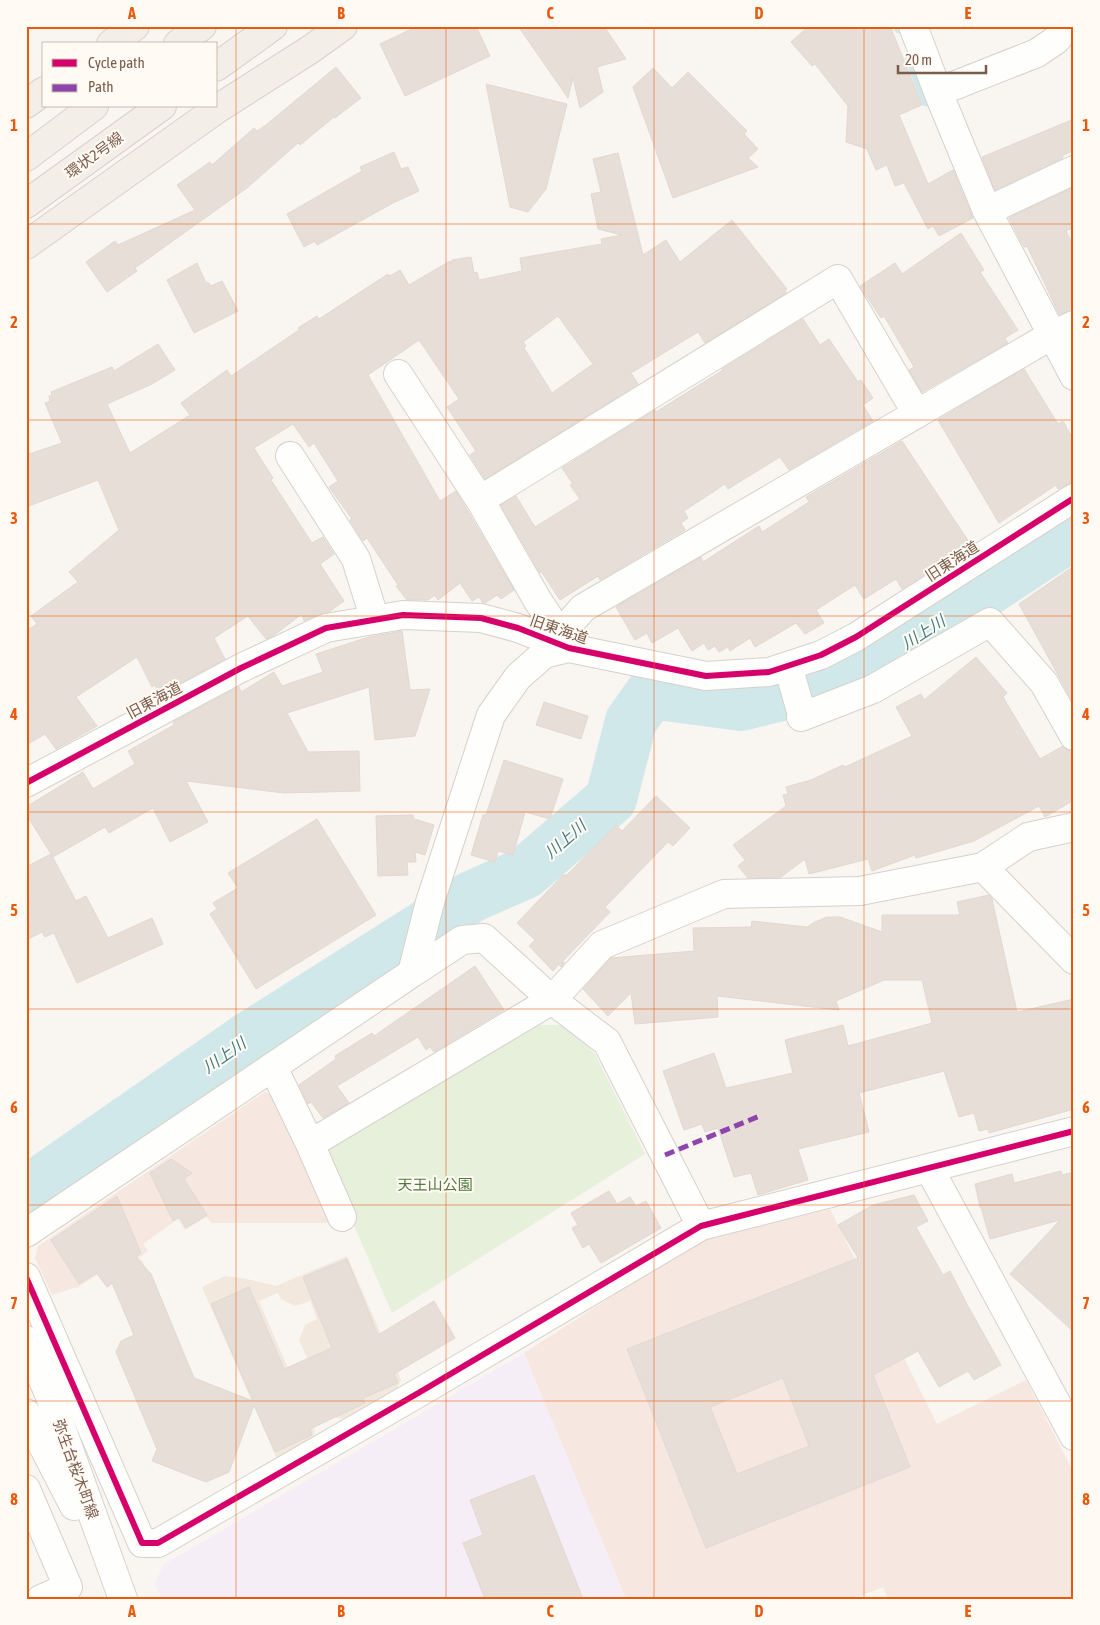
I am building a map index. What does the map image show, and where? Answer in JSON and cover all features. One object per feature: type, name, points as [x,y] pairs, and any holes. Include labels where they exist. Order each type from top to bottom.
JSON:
[{"type":"main road","points":[[114,42],[135,26]]},
{"type":"main road","points":[[181,42],[202,26]]},
{"type":"main road","points":[[218,66],[272,26]]},
{"type":"main road","points":[[217,109],[318,26]]},
{"type":"main road","points":[[26,246],[217,109],[311,49],[343,26]]},
{"type":"main road","points":[[26,104],[42,92]]},
{"type":"main road","points":[[26,157],[91,108]]},
{"type":"main road","name":"環状2号線","points":[[26,204],[159,108]]},
{"type":"street","points":[[912,26],[987,211],[1063,330],[1074,376]]},
{"type":"street","points":[[938,92],[1037,53],[1056,40],[1068,26]]},
{"type":"street","points":[[987,211],[1074,170]]},
{"type":"street","points":[[480,500],[838,279],[916,414]]},
{"type":"street","points":[[569,648],[569,624],[583,608],[1063,330]]},
{"type":"street","points":[[398,374],[480,500],[538,601],[569,648]]},
{"type":"street","points":[[290,456],[356,559],[375,620]]},
{"type":"street","name":"旧東海道","points":[[26,783],[274,651],[326,628],[375,620],[403,616],[481,618],[518,628],[569,648],[706,676],[769,672],[790,673],[856,638],[1074,498]]},
{"type":"street","points":[[790,673],[801,714],[873,689],[990,622],[1044,682],[1074,736]]},
{"type":"street","points":[[414,966],[430,902],[491,715],[518,677],[544,654],[569,648]]},
{"type":"street","points":[[310,1144],[552,1000],[602,945],[724,894],[860,891],[983,867],[1028,837],[1074,827]]},
{"type":"street","points":[[983,867],[1074,960]]},
{"type":"street","points":[[26,1232],[273,1067],[414,966],[462,940],[484,938],[552,1000],[607,1042],[701,1226]]},
{"type":"street","points":[[273,1067],[342,1217]]},
{"type":"street","points":[[26,1276],[142,1543],[158,1543],[420,1392],[701,1226],[1074,1131]]},
{"type":"street","points":[[929,1168],[1074,1436]]},
{"type":"street","name":"弥生台桜木町線","points":[[26,1340],[49,1394],[122,1599]]},
{"type":"street","name":"弥生台桜木町線","points":[[26,1414],[122,1599]]},
{"type":"street","points":[[26,1489],[68,1587],[41,1599]]},
{"type":"shaded area","points":[[265,1092],[277,1097],[334,1223],[212,1223],[206,1217],[185,1230],[178,1219],[143,1244],[148,1251],[139,1258],[144,1263],[107,1288],[97,1275],[78,1287],[52,1295],[35,1258],[38,1246]]},
{"type":"shaded area","points":[[830,1209],[937,1424],[1026,1380],[1074,1473],[1074,1599],[888,1599],[883,1587],[853,1599],[626,1599],[524,1353],[696,1242]]},
{"type":"shaded area","points":[[347,1256],[401,1380],[394,1394],[347,1420],[334,1417],[299,1340],[305,1325],[317,1319],[310,1301],[295,1306],[281,1299],[278,1293],[259,1301],[315,1431],[312,1439],[277,1459],[202,1287],[225,1276],[276,1286]]},
{"type":"shaded area","points":[[524,1353],[626,1599],[162,1599],[155,1584],[163,1565]]},
{"type":"green space","name":"天王山公園","points":[[540,1025],[560,1025],[576,1034],[595,1054],[645,1154],[392,1313],[326,1161],[331,1145]]},
{"type":"building","points":[[418,26],[476,26],[490,56],[405,96],[380,44]]},
{"type":"building","points":[[518,26],[604,26],[626,59],[597,67],[603,92],[580,108],[573,78],[568,98]]},
{"type":"building","points":[[809,26],[890,26],[922,105],[899,115],[928,184],[953,170],[973,218],[939,236],[933,226],[928,229],[904,183],[895,186],[887,165],[876,170],[867,149],[846,142],[848,106],[815,64],[812,66],[791,42]]},
{"type":"building","points":[[336,67],[361,98],[300,145],[298,143],[247,188],[135,268],[137,271],[107,292],[86,262],[115,241],[118,245],[195,210],[177,185],[210,162],[212,165],[254,128],[257,131],[266,125]]},
{"type":"building","points":[[653,68],[672,88],[688,72],[747,131],[744,134],[758,149],[748,158],[758,167],[673,198],[633,87]]},
{"type":"building","points":[[486,84],[567,104],[546,189],[528,212],[510,207]]},
{"type":"building","points":[[1074,119],[1074,150],[1062,156],[1063,158],[995,190],[982,157]]},
{"type":"building","points":[[394,152],[401,169],[408,167],[419,191],[393,203],[317,245],[315,241],[304,247],[287,214],[362,171],[360,167]]},
{"type":"building","points":[[618,153],[643,255],[666,240],[680,262],[732,220],[787,289],[785,290],[786,293],[705,343],[698,332],[631,373],[638,384],[485,479],[470,455],[476,451],[447,407],[459,399],[419,340],[368,375],[440,501],[456,491],[514,590],[501,599],[497,595],[485,603],[479,597],[472,601],[460,583],[438,600],[435,595],[428,600],[407,600],[396,586],[398,585],[367,538],[363,541],[350,520],[352,519],[329,487],[338,481],[314,443],[309,447],[293,424],[254,448],[273,478],[271,480],[312,543],[323,537],[334,554],[320,564],[344,601],[329,612],[319,614],[304,621],[302,614],[273,636],[266,639],[248,616],[214,638],[225,659],[159,694],[155,685],[152,687],[137,657],[76,697],[97,726],[56,749],[45,734],[26,745],[26,631],[37,624],[31,616],[78,582],[69,572],[119,530],[98,480],[26,507],[26,455],[62,443],[45,403],[50,401],[49,396],[52,395],[51,392],[112,367],[114,371],[158,344],[175,370],[152,384],[107,404],[130,453],[190,415],[181,403],[227,370],[231,376],[299,330],[298,328],[317,316],[319,319],[388,274],[390,276],[400,270],[409,285],[450,261],[451,265],[452,260],[471,257],[474,273],[477,272],[479,280],[522,271],[520,258],[602,244],[601,239],[622,235],[598,229],[591,194],[601,192],[593,159]],"holes":[[[558,316],[593,364],[552,393],[524,348],[526,346],[523,342]]]},
{"type":"building","points":[[1074,187],[1074,227],[1066,231],[1074,248],[1074,310],[1059,314],[1027,246],[1024,247],[1009,218]]},
{"type":"building","points":[[961,233],[984,270],[980,272],[1018,330],[1005,338],[1008,343],[922,392],[909,370],[914,367],[884,316],[881,318],[860,286],[895,263],[902,274]]},
{"type":"building","points":[[197,263],[206,283],[208,282],[211,286],[222,281],[238,311],[194,333],[167,280]]},
{"type":"building","points":[[803,319],[820,345],[829,339],[858,382],[861,380],[873,398],[863,405],[873,421],[789,470],[780,457],[728,489],[725,484],[684,511],[688,518],[681,523],[685,530],[600,580],[598,576],[560,600],[541,571],[540,573],[501,505],[516,496],[535,527],[580,499],[570,485],[573,484],[562,468],[655,410],[656,412]]},
{"type":"building","points":[[1024,369],[1058,424],[1063,421],[1074,441],[1074,481],[1058,489],[1056,485],[999,523],[938,420]]},
{"type":"building","points":[[902,441],[971,545],[902,589],[896,579],[864,599],[855,585],[816,610],[824,623],[805,634],[796,623],[755,647],[750,638],[730,651],[728,647],[719,652],[715,646],[708,650],[704,643],[692,651],[678,628],[652,643],[647,633],[635,640],[616,607],[701,557],[703,562],[759,526],[762,532],[809,502],[806,497]]},
{"type":"building","points":[[1074,566],[1074,704],[1019,604]]},
{"type":"building","points":[[402,631],[410,690],[430,689],[415,736],[375,740],[369,687],[287,713],[308,752],[359,751],[360,791],[284,793],[186,781],[208,822],[170,842],[153,808],[109,833],[105,827],[53,857],[26,814],[26,807],[83,772],[93,789],[135,764],[128,751],[174,725],[173,722],[239,687],[241,692],[274,672],[282,686],[323,672],[316,654],[369,637]]},
{"type":"building","points":[[976,657],[1007,693],[1003,697],[1040,759],[1063,746],[1067,750],[1074,752],[1074,800],[1045,817],[1039,806],[974,841],[916,858],[915,855],[872,871],[868,859],[809,874],[805,859],[781,877],[748,878],[738,866],[745,860],[733,845],[786,806],[783,795],[788,794],[786,787],[811,780],[843,765],[845,767],[912,736],[896,707],[921,694],[924,700]]},
{"type":"building","points":[[544,702],[588,716],[581,739],[536,725]]},
{"type":"building","points":[[504,760],[563,779],[550,819],[525,812],[513,855],[498,851],[495,862],[471,855],[483,815],[486,815]]},
{"type":"building","points":[[656,796],[690,828],[673,846],[668,842],[605,907],[610,912],[561,963],[565,962],[561,967],[559,964],[553,971],[529,946],[535,940],[517,923],[563,875],[567,875],[616,825],[622,831]]},
{"type":"building","points":[[413,815],[414,819],[434,825],[425,855],[415,852],[416,862],[407,862],[408,875],[378,876],[376,816]]},
{"type":"building","points":[[317,819],[376,915],[256,989],[210,914],[217,909],[213,903],[238,888],[228,873]]},
{"type":"building","points":[[51,854],[76,901],[86,896],[108,938],[152,918],[163,944],[77,983],[54,933],[45,937],[42,932],[26,940],[26,867]]},
{"type":"building","points":[[989,895],[992,899],[1017,1012],[1074,999],[1074,1109],[989,1133],[988,1129],[979,1131],[974,1113],[959,1117],[944,1071],[859,1093],[869,1132],[798,1149],[808,1180],[758,1195],[751,1173],[734,1177],[718,1128],[705,1132],[702,1124],[684,1130],[663,1071],[714,1053],[726,1088],[793,1073],[785,1040],[843,1025],[848,1046],[932,1023],[922,980],[884,980],[836,1001],[839,1010],[717,996],[718,1017],[635,1024],[631,993],[608,1016],[583,989],[611,958],[694,951],[693,928],[751,927],[752,921],[807,927],[827,917],[840,917],[882,932],[882,915],[960,915],[957,902]]},
{"type":"building","points":[[475,966],[504,1010],[434,1052],[430,1047],[426,1050],[418,1037],[337,1086],[349,1103],[323,1118],[311,1102],[308,1104],[299,1085],[336,1059],[335,1056],[372,1033],[374,1036]]},
{"type":"building","points":[[171,1159],[192,1173],[184,1179],[207,1215],[186,1228],[179,1217],[173,1221],[150,1173]]},
{"type":"building","points":[[1061,1171],[1062,1175],[1074,1172],[1074,1332],[1010,1274],[1060,1220],[990,1239],[975,1184],[1012,1174],[1014,1183]]},
{"type":"building","points":[[609,1191],[617,1204],[630,1197],[636,1206],[646,1201],[661,1228],[601,1263],[589,1244],[583,1248],[572,1228],[578,1225],[571,1213]]},
{"type":"building","points":[[914,1195],[928,1221],[916,1227],[943,1275],[950,1271],[1001,1365],[974,1380],[968,1371],[939,1387],[918,1351],[873,1375],[910,1467],[706,1548],[627,1349],[858,1258],[838,1225],[873,1205]],"holes":[[[783,1378],[809,1446],[737,1474],[710,1407]]]},
{"type":"building","points":[[117,1196],[141,1253],[136,1257],[151,1274],[194,1378],[253,1401],[211,1304],[249,1287],[284,1369],[332,1348],[303,1277],[347,1259],[378,1335],[434,1301],[455,1338],[394,1374],[398,1383],[363,1398],[365,1403],[310,1429],[312,1435],[275,1452],[254,1405],[229,1472],[206,1482],[152,1461],[157,1449],[116,1352],[121,1341],[134,1335],[112,1283],[107,1287],[97,1273],[79,1284],[51,1240]]},
{"type":"building","points":[[534,1475],[583,1599],[485,1599],[463,1543],[483,1535],[470,1500]]},
{"type":"waterway","points":[[909,57],[926,102]]},
{"type":"waterway","name":"川上川","points":[[26,1192],[248,1038],[471,897],[525,873],[611,799],[631,721],[651,693],[741,705],[855,677],[1074,533]]},
{"type":"marked path","points":[[665,1155],[762,1115]]},
{"type":"cycle path","points":[[26,783],[241,668],[326,628],[403,615],[481,618],[518,628],[569,648],[706,676],[769,672],[821,655],[856,637],[1074,498]]},
{"type":"cycle path","points":[[26,1277],[142,1543],[158,1543],[420,1392],[701,1226],[1074,1131]]}]
